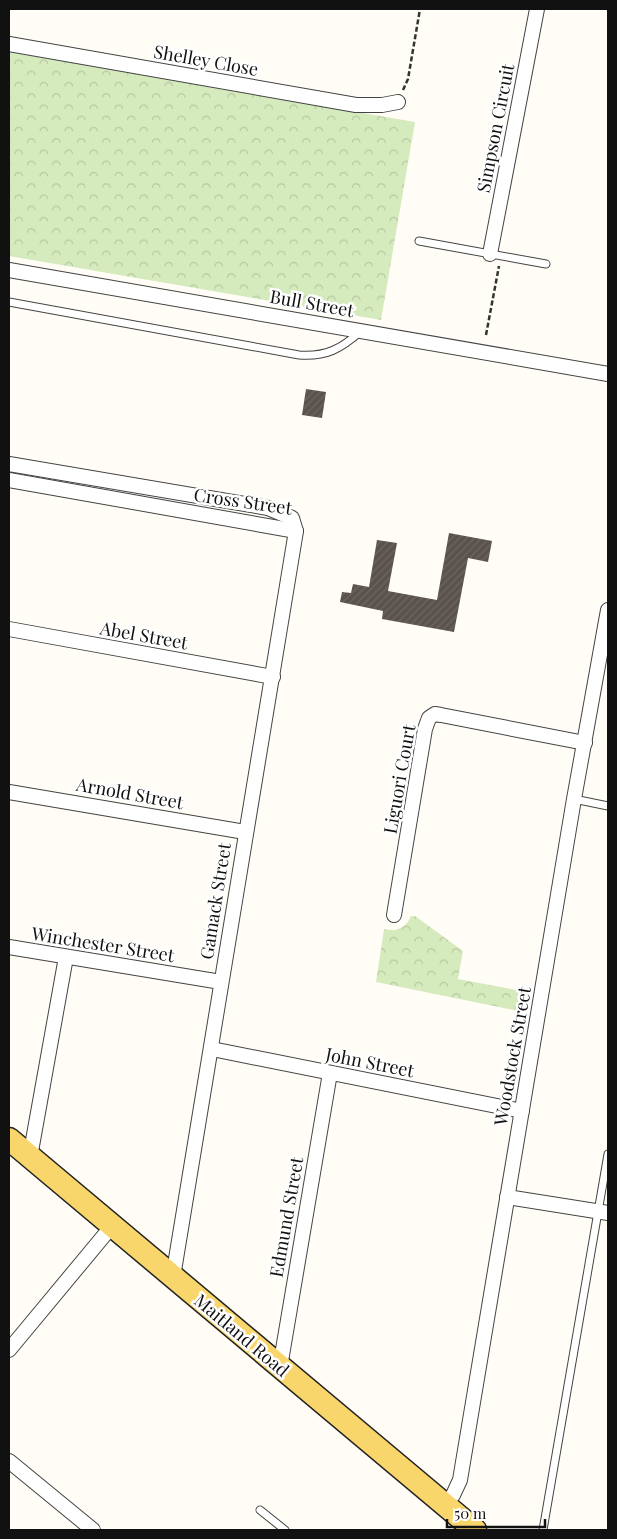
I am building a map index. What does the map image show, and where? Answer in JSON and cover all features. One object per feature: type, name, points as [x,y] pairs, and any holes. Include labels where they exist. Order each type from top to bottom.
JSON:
[{"type":"main road","name":"Maitland Road","points":[[9,1139],[444,1506],[475,1530]]},
{"type":"street","name":"Simpson Circuit","points":[[490,254],[537,9]]},
{"type":"street","name":"Shelley Close","points":[[9,44],[356,105],[382,105],[398,102]]},
{"type":"street","name":"Bull Street","points":[[9,270],[608,374]]},
{"type":"street","name":"Cross Street","points":[[9,464],[268,508],[292,518],[296,531],[9,480]]},
{"type":"street","name":"Gamack Street","points":[[173,1277],[296,531]]},
{"type":"street","name":"Woodstock Street","points":[[444,1506],[453,1495],[460,1480],[574,799],[608,610]]},
{"type":"street","name":"Abel Street","points":[[9,629],[273,677]]},
{"type":"street","name":"Liguori Court","points":[[394,915],[426,729],[430,718],[435,714],[585,743]]},
{"type":"street","name":"Arnold Street","points":[[9,792],[245,832]]},
{"type":"street","name":"Winchester Street","points":[[9,947],[66,958],[221,982]]},
{"type":"street","points":[[30,1157],[66,958]]},
{"type":"street","name":"John Street","points":[[212,1049],[522,1111]]},
{"type":"street","name":"Edmund Street","points":[[280,1367],[330,1073]]},
{"type":"street","points":[[507,1197],[603,1212]]},
{"type":"street","points":[[9,1350],[112,1226]]},
{"type":"street","points":[[9,1461],[93,1530]]},
{"type":"lane","points":[[419,241],[546,264]]},
{"type":"lane","points":[[9,302],[299,355],[316,356],[332,352],[345,345],[361,331]]},
{"type":"lane","points":[[574,799],[608,806]]},
{"type":"lane","points":[[543,1530],[603,1212],[608,1154]]},
{"type":"lane","points":[[260,1510],[285,1530]]},
{"type":"path","points":[[398,102],[408,79],[420,9]]},
{"type":"path","points":[[486,335],[499,266]]},
{"type":"green space","points":[[9,52],[415,122],[381,320],[9,256]]},
{"type":"green space","points":[[411,916],[415,916],[463,951],[458,979],[522,991],[519,1011],[376,982],[384,929],[393,930],[401,928],[407,924]]},
{"type":"building","points":[[306,389],[326,392],[322,418],[302,415]]},
{"type":"building","points":[[449,533],[492,541],[488,562],[468,558],[454,632],[382,619],[383,611],[340,602],[342,592],[351,593],[353,584],[369,587],[377,540],[397,543],[388,591],[437,600]]}]
